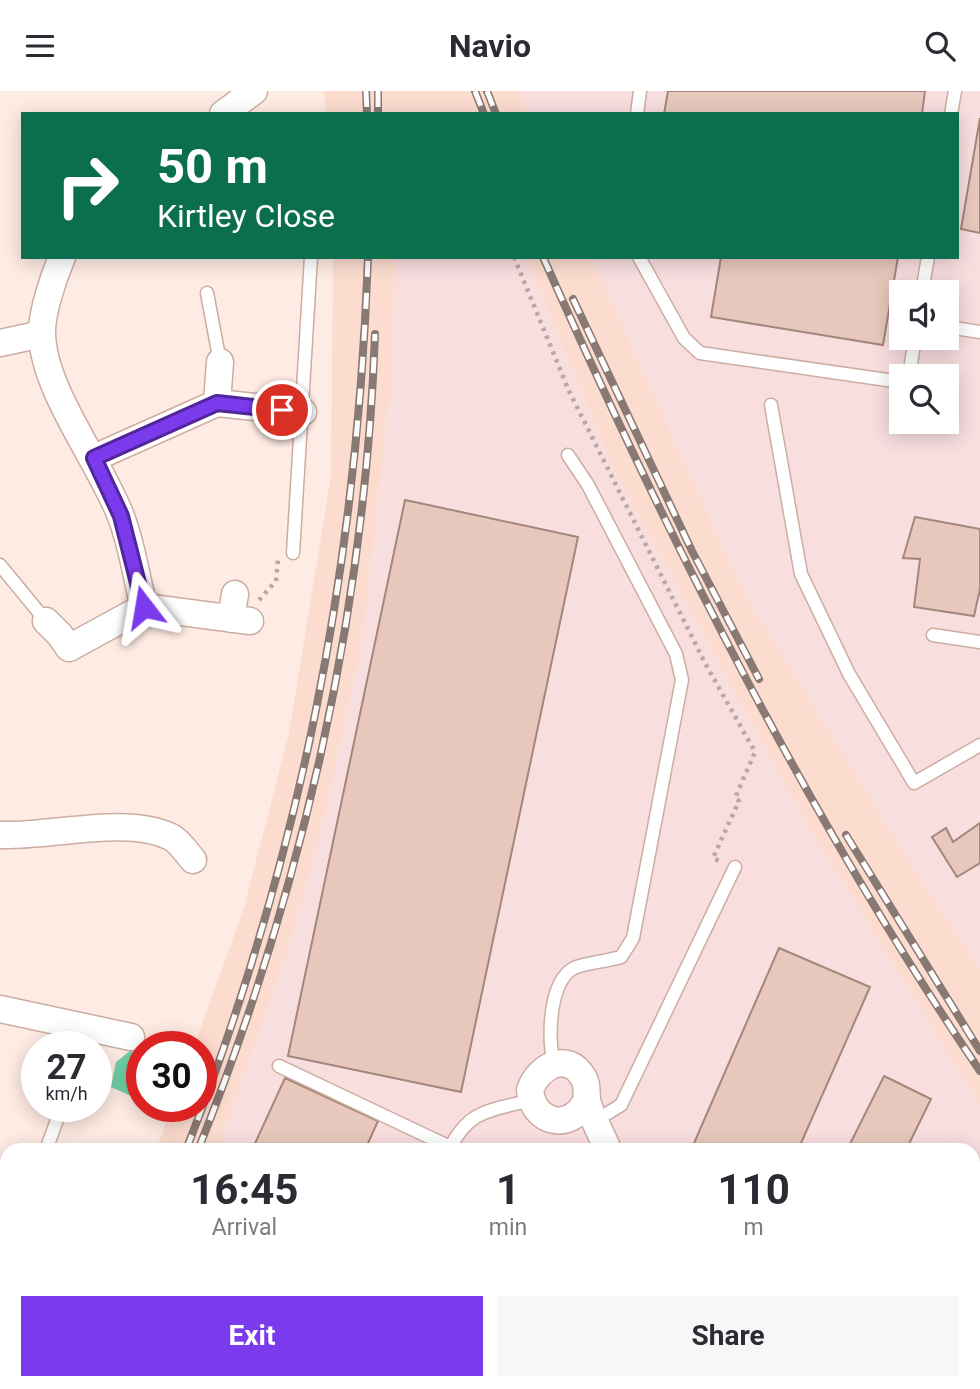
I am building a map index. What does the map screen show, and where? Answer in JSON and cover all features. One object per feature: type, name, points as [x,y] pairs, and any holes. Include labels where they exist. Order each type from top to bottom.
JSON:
[{"type":"street","points":[[226,112],[254,91]]},
{"type":"street","points":[[61,259],[41,334],[56,392],[94,458],[121,516],[144,607]]},
{"type":"street","points":[[0,343],[41,334]]},
{"type":"street","points":[[217,403],[220,362]]},
{"type":"street","points":[[94,458],[217,403],[303,412]]},
{"type":"street","points":[[46,621],[69,648],[144,607],[239,611]]},
{"type":"street","points":[[0,835],[23,836],[124,827],[172,837],[193,860]]},
{"type":"street","points":[[0,1009],[88,1034],[126,1037]]},
{"type":"street","points":[[591,1111],[559,1121],[541,1116],[531,1100],[534,1077],[541,1069],[554,1064],[577,1070],[587,1087],[591,1111],[605,1143]]},
{"type":"lane","points":[[637,112],[640,91]]},
{"type":"lane","points":[[951,112],[955,91]]},
{"type":"lane","points":[[293,552],[311,259]]},
{"type":"lane","points":[[640,259],[684,338],[700,353],[889,381]]},
{"type":"lane","points":[[924,280],[928,259]]},
{"type":"lane","points":[[207,293],[220,362]]},
{"type":"lane","points":[[959,329],[980,332]]},
{"type":"lane","points":[[771,405],[801,574],[849,674],[914,783],[980,745]]},
{"type":"lane","points":[[554,1064],[549,1041],[559,982],[575,968],[621,957],[633,938],[682,680],[668,639],[588,485],[568,455]]},
{"type":"lane","points":[[0,565],[46,621]]},
{"type":"lane","points":[[933,635],[980,642]]},
{"type":"lane","points":[[591,1111],[621,1105],[735,867]]},
{"type":"lane","points":[[279,1066],[440,1143]]},
{"type":"lane","points":[[453,1143],[459,1131],[476,1114],[531,1100]]},
{"type":"lane","points":[[49,1143],[56,1122]]},
{"type":"path","points":[[239,611],[251,608],[276,580],[279,551],[293,552]]},
{"type":"shaded area","points":[[324,91],[520,91],[527,112],[326,112]]},
{"type":"shaded area","points":[[520,91],[980,91],[980,969],[929,893],[743,591],[592,259],[959,259],[959,112],[527,112]]},
{"type":"shaded area","points":[[333,259],[396,259],[392,377],[362,644],[322,827],[289,946],[220,1143],[159,1143],[166,1122],[217,1122],[217,1031],[199,1031],[244,908],[289,733],[331,476]]},
{"type":"shaded area","points":[[396,259],[527,259],[613,468],[804,819],[980,1105],[980,1143],[220,1143],[289,946],[322,827],[362,644],[392,377]]},
{"type":"shaded area","points":[[527,259],[592,259],[743,591],[929,893],[980,969],[980,1105],[804,819],[613,468]]},
{"type":"green space","points":[[126,1054],[126,1094],[112,1087],[116,1062]]},
{"type":"building","points":[[668,91],[925,91],[922,112],[664,112]]},
{"type":"building","points":[[980,118],[980,233],[961,229]]},
{"type":"building","points":[[721,259],[898,259],[894,280],[889,280],[889,310],[883,345],[711,317]]},
{"type":"building","points":[[405,500],[578,537],[461,1092],[288,1056]]},
{"type":"building","points":[[915,517],[980,529],[980,589],[974,616],[914,607],[920,559],[903,558]]},
{"type":"building","points":[[980,823],[980,863],[957,877],[932,837],[946,828],[953,842]]},
{"type":"building","points":[[779,948],[870,987],[801,1143],[694,1143]]},
{"type":"building","points":[[884,1076],[931,1099],[909,1143],[850,1143]]},
{"type":"building","points":[[285,1078],[378,1121],[368,1143],[255,1143]]},
{"type":"railway","points":[[366,91],[367,112]]},
{"type":"railway","points":[[378,91],[378,112]]},
{"type":"railway","points":[[475,91],[483,112]]},
{"type":"railway","points":[[487,91],[495,112]]},
{"type":"railway","points":[[189,1143],[226,1041],[261,932],[291,822],[316,711],[336,600],[351,487],[362,373],[368,259]]},
{"type":"railway","points":[[544,259],[640,467],[744,674],[856,876],[980,1071]]},
{"type":"railway","points":[[573,299],[692,551],[759,679]]},
{"type":"railway","points":[[201,1143],[235,1052],[268,952],[297,852],[322,749],[342,647],[358,543],[369,439],[375,334]]},
{"type":"railway","points":[[846,835],[980,1051]]},
{"type":"route","points":[[144,607],[121,516],[94,458],[217,403],[282,410]]}]
